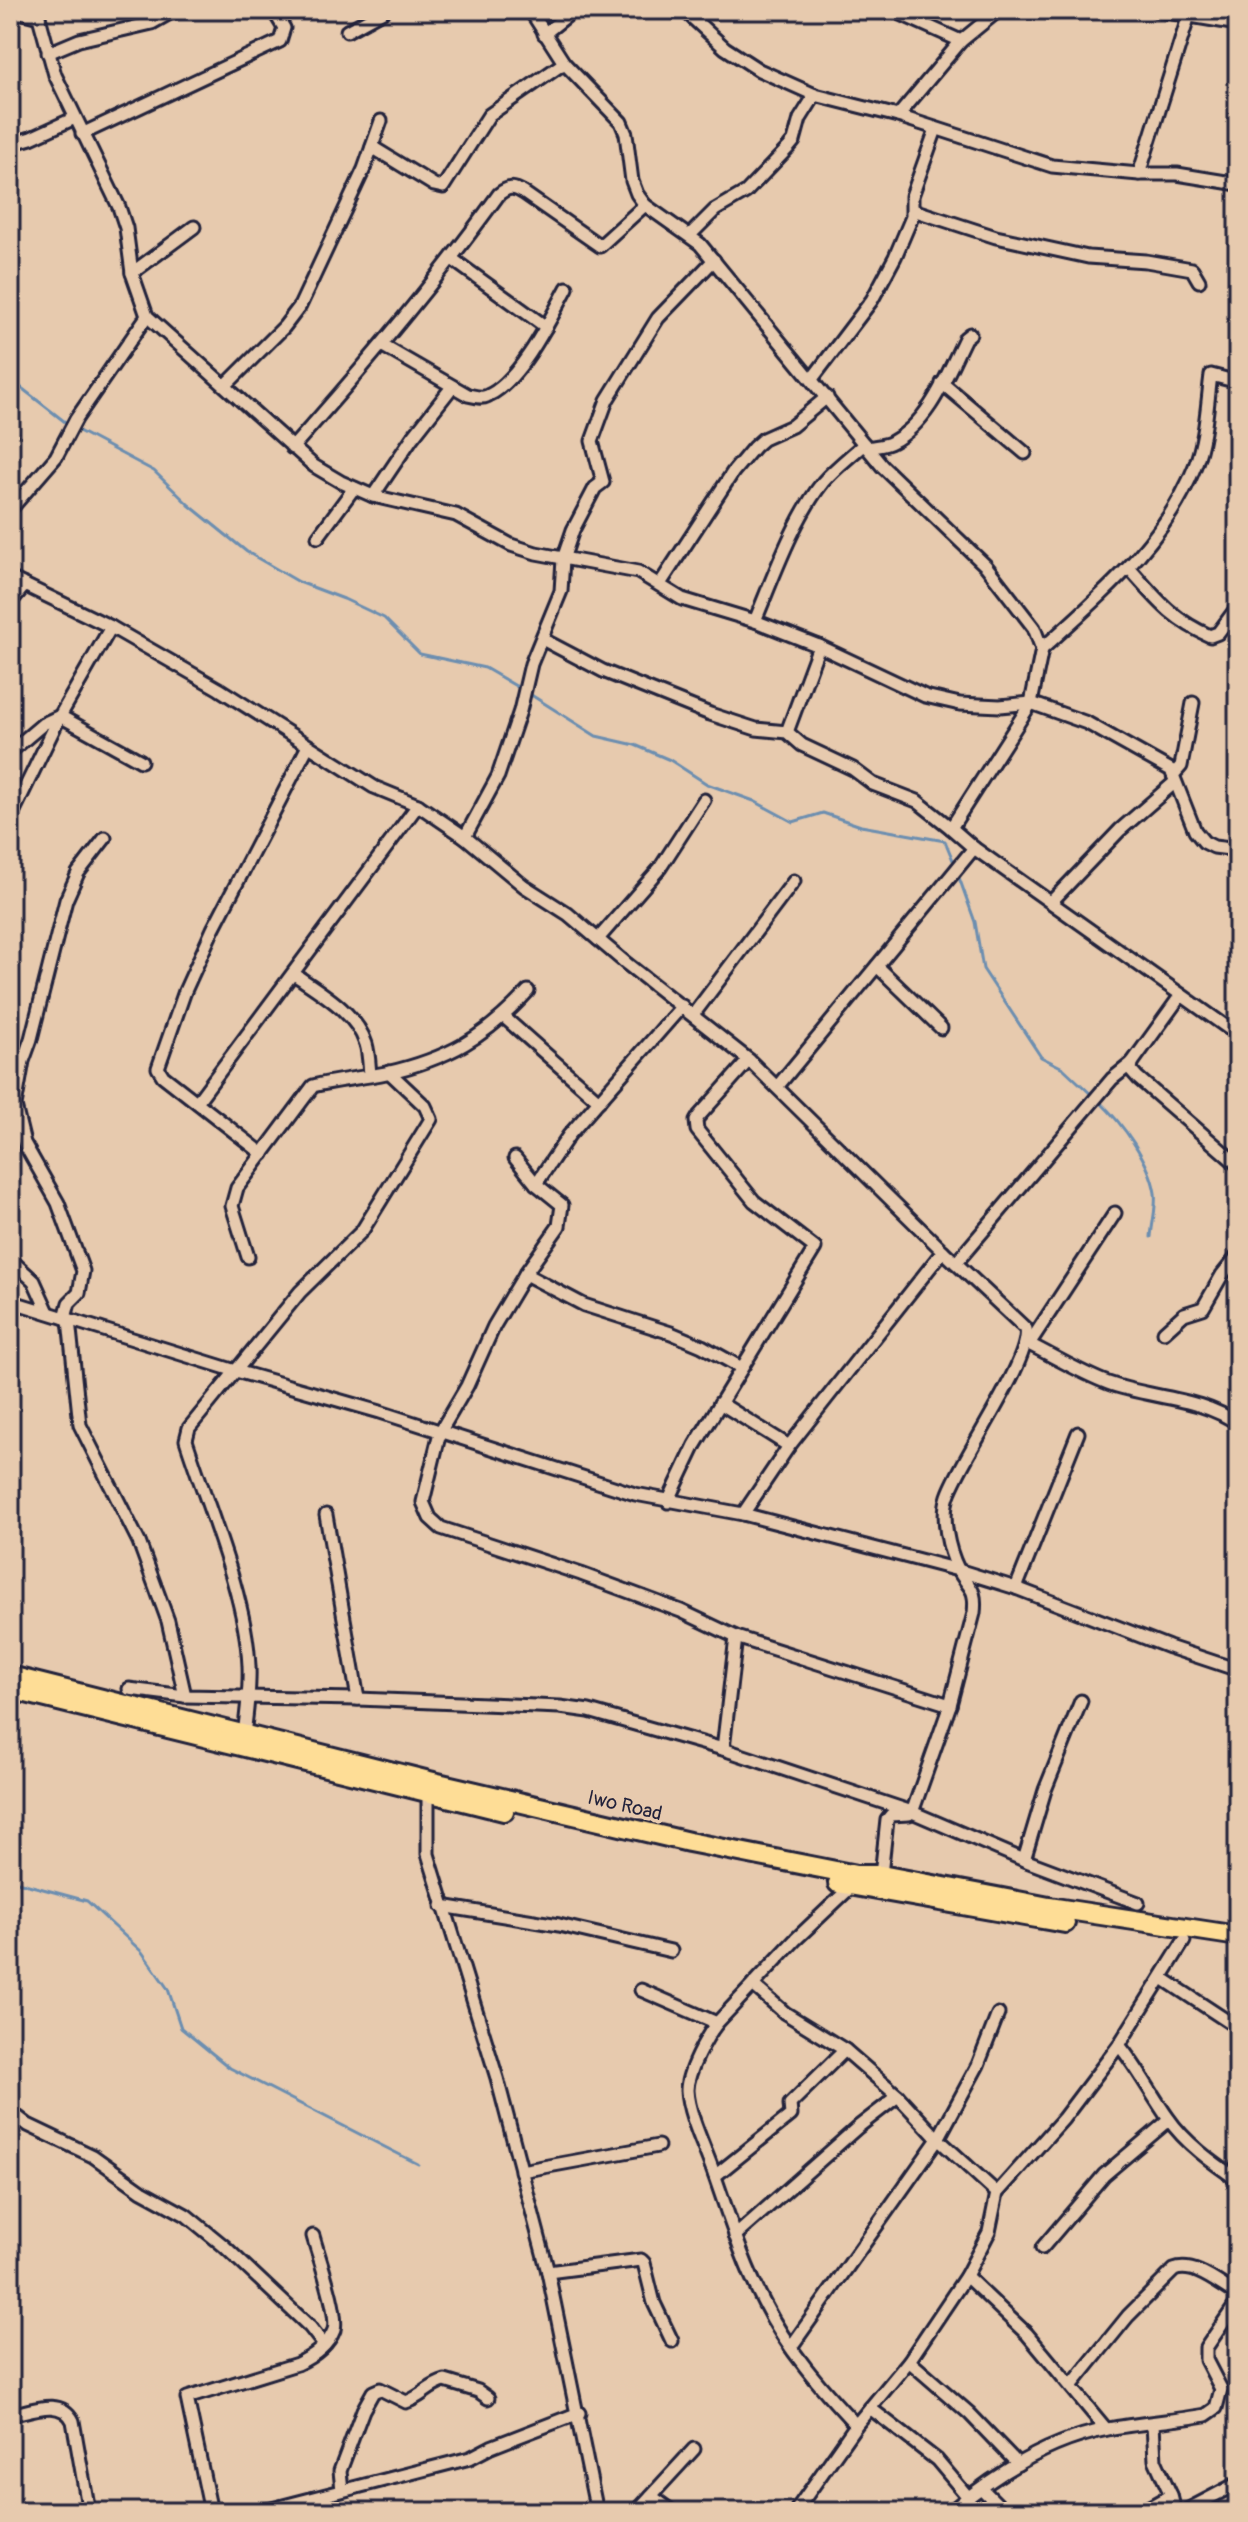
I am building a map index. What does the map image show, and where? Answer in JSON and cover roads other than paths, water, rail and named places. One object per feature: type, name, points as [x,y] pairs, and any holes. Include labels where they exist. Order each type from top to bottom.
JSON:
[{"type":"main road","name":"Iwo Road","points":[[10,1676],[852,1886],[1238,1948]]},
{"type":"main road","name":"Iwo Road","points":[[10,1689],[428,1794],[689,1847],[856,1875],[881,1875],[1049,1907],[1238,1936]]},
{"type":"street","points":[[13,10],[39,13],[55,75],[119,207],[126,228],[132,273],[147,316],[314,466],[373,496],[456,515],[511,545],[563,559],[626,568],[660,584],[682,599],[755,621],[819,646],[925,696],[960,704],[1000,706],[1031,703],[1087,723],[1171,770],[1195,831],[1204,842],[1214,847],[1238,850]]},
{"type":"street","points":[[48,53],[79,40],[152,23],[175,10]]},
{"type":"street","points":[[82,134],[280,41],[284,28],[273,10]]},
{"type":"street","points":[[347,31],[385,10]]},
{"type":"street","points":[[530,10],[564,63],[621,122],[626,134],[632,181],[645,205],[690,235],[714,260],[882,466],[986,566],[1034,628],[1042,649],[1031,703],[951,828]]},
{"type":"street","points":[[544,34],[574,10]]},
{"type":"street","points":[[684,10],[736,56],[815,95],[898,116],[1052,166],[1139,174],[1177,174],[1238,184]]},
{"type":"street","points":[[892,10],[961,41]]},
{"type":"street","points":[[898,116],[961,41],[999,10]]},
{"type":"street","points":[[1155,10],[1238,24]]},
{"type":"street","points":[[1139,174],[1189,15]]},
{"type":"street","points":[[372,147],[434,185],[443,187],[489,115],[564,63]]},
{"type":"street","points":[[690,235],[715,210],[746,192],[789,147],[794,141],[800,119],[815,95]]},
{"type":"street","points":[[10,144],[75,118]]},
{"type":"street","points":[[226,385],[284,327],[300,306],[381,121]]},
{"type":"street","points":[[812,379],[872,300],[895,257],[913,210],[912,196],[936,129]]},
{"type":"street","points":[[292,448],[383,346],[507,187],[515,187],[600,246],[645,205]]},
{"type":"street","points":[[913,210],[996,237],[1088,257],[1146,261],[1192,269],[1199,281]]},
{"type":"street","points":[[132,273],[194,227]]},
{"type":"street","points":[[452,259],[546,327]]},
{"type":"street","points":[[465,837],[490,796],[520,711],[531,664],[561,591],[563,559],[573,530],[595,488],[603,482],[592,441],[607,400],[658,318],[714,260]]},
{"type":"street","points":[[383,346],[468,395],[488,396],[521,368],[567,288]]},
{"type":"street","points":[[10,510],[49,466],[76,419],[147,316]]},
{"type":"street","points":[[882,466],[891,443],[916,423],[970,334]]},
{"type":"street","points":[[1042,649],[1129,568],[1183,492],[1196,464],[1211,375],[1238,382]]},
{"type":"street","points":[[942,383],[1025,453]]},
{"type":"street","points":[[373,496],[412,438],[452,387]]},
{"type":"street","points":[[660,584],[733,472],[754,447],[763,439],[792,426],[827,397]]},
{"type":"street","points":[[755,621],[784,554],[824,480],[866,446],[891,443]]},
{"type":"street","points":[[318,537],[354,488]]},
{"type":"street","points":[[1129,568],[1172,616],[1210,636],[1218,633],[1238,606]]},
{"type":"street","points":[[10,578],[111,627],[219,689],[374,787],[418,805],[465,837],[524,886],[559,907],[749,1060],[943,1251],[1023,1325],[1029,1341],[1108,1383],[1203,1408],[1227,1416],[1238,1424]]},
{"type":"street","points":[[10,603],[25,585]]},
{"type":"street","points":[[10,819],[60,716],[111,627]]},
{"type":"street","points":[[542,639],[603,671],[710,714],[756,729],[787,732],[802,745],[853,769],[873,784],[917,801],[974,848],[1238,1035]]},
{"type":"street","points":[[787,732],[819,646]]},
{"type":"street","points":[[1052,901],[1174,779],[1187,744],[1189,713],[1193,703]]},
{"type":"street","points":[[10,752],[43,724],[60,716]]},
{"type":"street","points":[[60,716],[141,761]]},
{"type":"street","points":[[263,1154],[163,1076],[158,1062],[213,929],[308,746]]},
{"type":"street","points":[[598,939],[660,868],[704,800]]},
{"type":"street","points":[[197,1102],[418,805]]},
{"type":"street","points":[[105,838],[78,873],[66,900],[23,1061],[15,1106],[24,1143],[58,1203],[83,1271],[79,1293],[69,1303],[67,1319],[80,1425],[139,1542],[168,1621],[185,1696]]},
{"type":"street","points":[[777,1087],[974,848]]},
{"type":"street","points":[[693,1015],[794,881]]},
{"type":"street","points":[[877,966],[941,1028]]},
{"type":"street","points":[[294,974],[339,1006],[352,1020],[366,1043],[370,1075]]},
{"type":"street","points":[[248,1257],[232,1199],[313,1086],[389,1072],[454,1051],[483,1035],[528,991]]},
{"type":"street","points":[[956,1263],[1112,1079],[1132,1063],[1181,995]]},
{"type":"street","points":[[536,1184],[569,1135],[682,1006]]},
{"type":"street","points":[[504,1017],[599,1101]]},
{"type":"street","points":[[668,1502],[695,1445],[740,1367],[815,1248],[754,1201],[697,1130],[699,1116],[749,1060]]},
{"type":"street","points":[[1132,1063],[1131,1070],[1138,1078],[1238,1165]]},
{"type":"street","points":[[244,1734],[249,1665],[240,1611],[225,1553],[186,1440],[189,1428],[300,1292],[362,1231],[431,1119],[425,1106],[389,1072]]},
{"type":"street","points":[[515,1158],[536,1184],[562,1205],[562,1216],[559,1226],[494,1326],[467,1386],[440,1432],[423,1502],[430,1518],[441,1528],[581,1574],[681,1611],[736,1637],[950,1705]]},
{"type":"street","points":[[912,1812],[950,1705],[976,1598],[958,1570],[949,1543],[946,1501],[953,1482],[1029,1341],[1115,1213]]},
{"type":"street","points":[[743,1514],[789,1446],[943,1251]]},
{"type":"street","points":[[1164,1332],[1184,1314],[1203,1308],[1238,1255]]},
{"type":"street","points":[[10,1259],[34,1281],[48,1312]]},
{"type":"street","points":[[525,1274],[584,1305],[671,1333],[740,1367]]},
{"type":"street","points":[[10,1301],[635,1494],[743,1514],[958,1570],[1016,1588],[1238,1670]]},
{"type":"street","points":[[720,1403],[789,1446]]},
{"type":"street","points":[[1016,1588],[1078,1433]]},
{"type":"street","points":[[326,1515],[358,1699]]},
{"type":"street","points":[[723,1749],[736,1637]]},
{"type":"street","points":[[129,1689],[185,1696],[358,1699],[560,1707],[589,1711],[723,1749],[912,1812],[1024,1860],[1138,1903]]},
{"type":"street","points":[[1024,1860],[1045,1790],[1081,1701]]},
{"type":"street","points":[[428,1794],[428,1854],[497,2078],[548,2272],[597,2512]]},
{"type":"street","points":[[881,1875],[887,1820],[891,1815],[912,1812]]},
{"type":"street","points":[[852,1886],[709,2032],[687,2089],[735,2236],[764,2304],[821,2388],[856,2425]]},
{"type":"street","points":[[442,1906],[559,1925],[671,1951]]},
{"type":"street","points":[[795,2512],[856,2425],[909,2361],[966,2276],[989,2232],[997,2193],[1063,2119],[1119,2045],[1184,1941]]},
{"type":"street","points":[[1162,1978],[1238,2028]]},
{"type":"street","points":[[753,1985],[785,2013],[845,2050],[898,2096],[938,2139],[997,2193]]},
{"type":"street","points":[[641,1990],[717,2023]]},
{"type":"street","points":[[791,2347],[938,2139],[978,2065],[998,2014]]},
{"type":"street","points":[[1119,2045],[1141,2073],[1169,2120],[1208,2158],[1235,2178],[1238,2164]]},
{"type":"street","points":[[715,2176],[791,2115],[790,2104],[845,2050]]},
{"type":"street","points":[[735,2236],[858,2127],[898,2096]]},
{"type":"street","points":[[10,2111],[28,2125],[93,2156],[142,2191],[186,2215],[224,2246],[310,2327],[324,2345]]},
{"type":"street","points":[[1042,2248],[1098,2181],[1169,2120]]},
{"type":"street","points":[[521,2171],[658,2146]]},
{"type":"street","points":[[211,2512],[187,2398],[297,2364],[309,2359],[324,2345],[334,2330],[335,2320],[313,2236]]},
{"type":"street","points":[[548,2272],[641,2260],[654,2303],[672,2341]]},
{"type":"street","points":[[950,2512],[1018,2464],[1056,2445],[1106,2429],[1206,2415],[1216,2408],[1221,2389],[1206,2360],[1206,2348],[1238,2298],[1192,2268],[1183,2266],[1174,2270],[1128,2316],[1072,2385]]},
{"type":"street","points":[[966,2276],[1006,2311],[1072,2385],[1106,2429]]},
{"type":"street","points":[[909,2361],[969,2413],[1018,2464]]},
{"type":"street","points":[[342,2490],[340,2471],[373,2392],[380,2389],[406,2402],[421,2397],[429,2388],[445,2381],[478,2391],[488,2398]]},
{"type":"street","points":[[10,2415],[56,2406],[69,2413],[89,2512]]},
{"type":"street","points":[[870,2408],[937,2460],[968,2497]]},
{"type":"street","points":[[260,2512],[470,2458],[579,2413]]},
{"type":"street","points":[[1153,2424],[1155,2460],[1175,2512]]},
{"type":"street","points":[[636,2512],[694,2449]]},
{"type":"street","points":[[1183,2512],[1238,2483]]},
{"type":"street","points":[[982,2489],[1005,2512]]},
{"type":"street","points":[[1141,2512],[1171,2495]]},
{"type":"street","points":[[651,2496],[673,2512]]},
{"type":"waterway","points":[[10,379],[69,425]]},
{"type":"waterway","points":[[75,429],[154,471],[189,505],[247,552],[299,582],[384,618],[420,654],[485,668],[521,689]]},
{"type":"waterway","points":[[528,693],[596,736],[635,745],[670,760],[707,784],[754,801],[793,822],[823,813],[861,826],[945,841],[955,865]]},
{"type":"waterway","points":[[957,872],[975,922],[983,969],[1041,1057],[1063,1068],[1094,1097]]},
{"type":"waterway","points":[[1100,1102],[1126,1132],[1152,1181],[1155,1209],[1151,1237]]},
{"type":"waterway","points":[[10,1880],[87,1901],[142,1952],[168,1989],[181,2028],[230,2068],[418,2164]]}]
